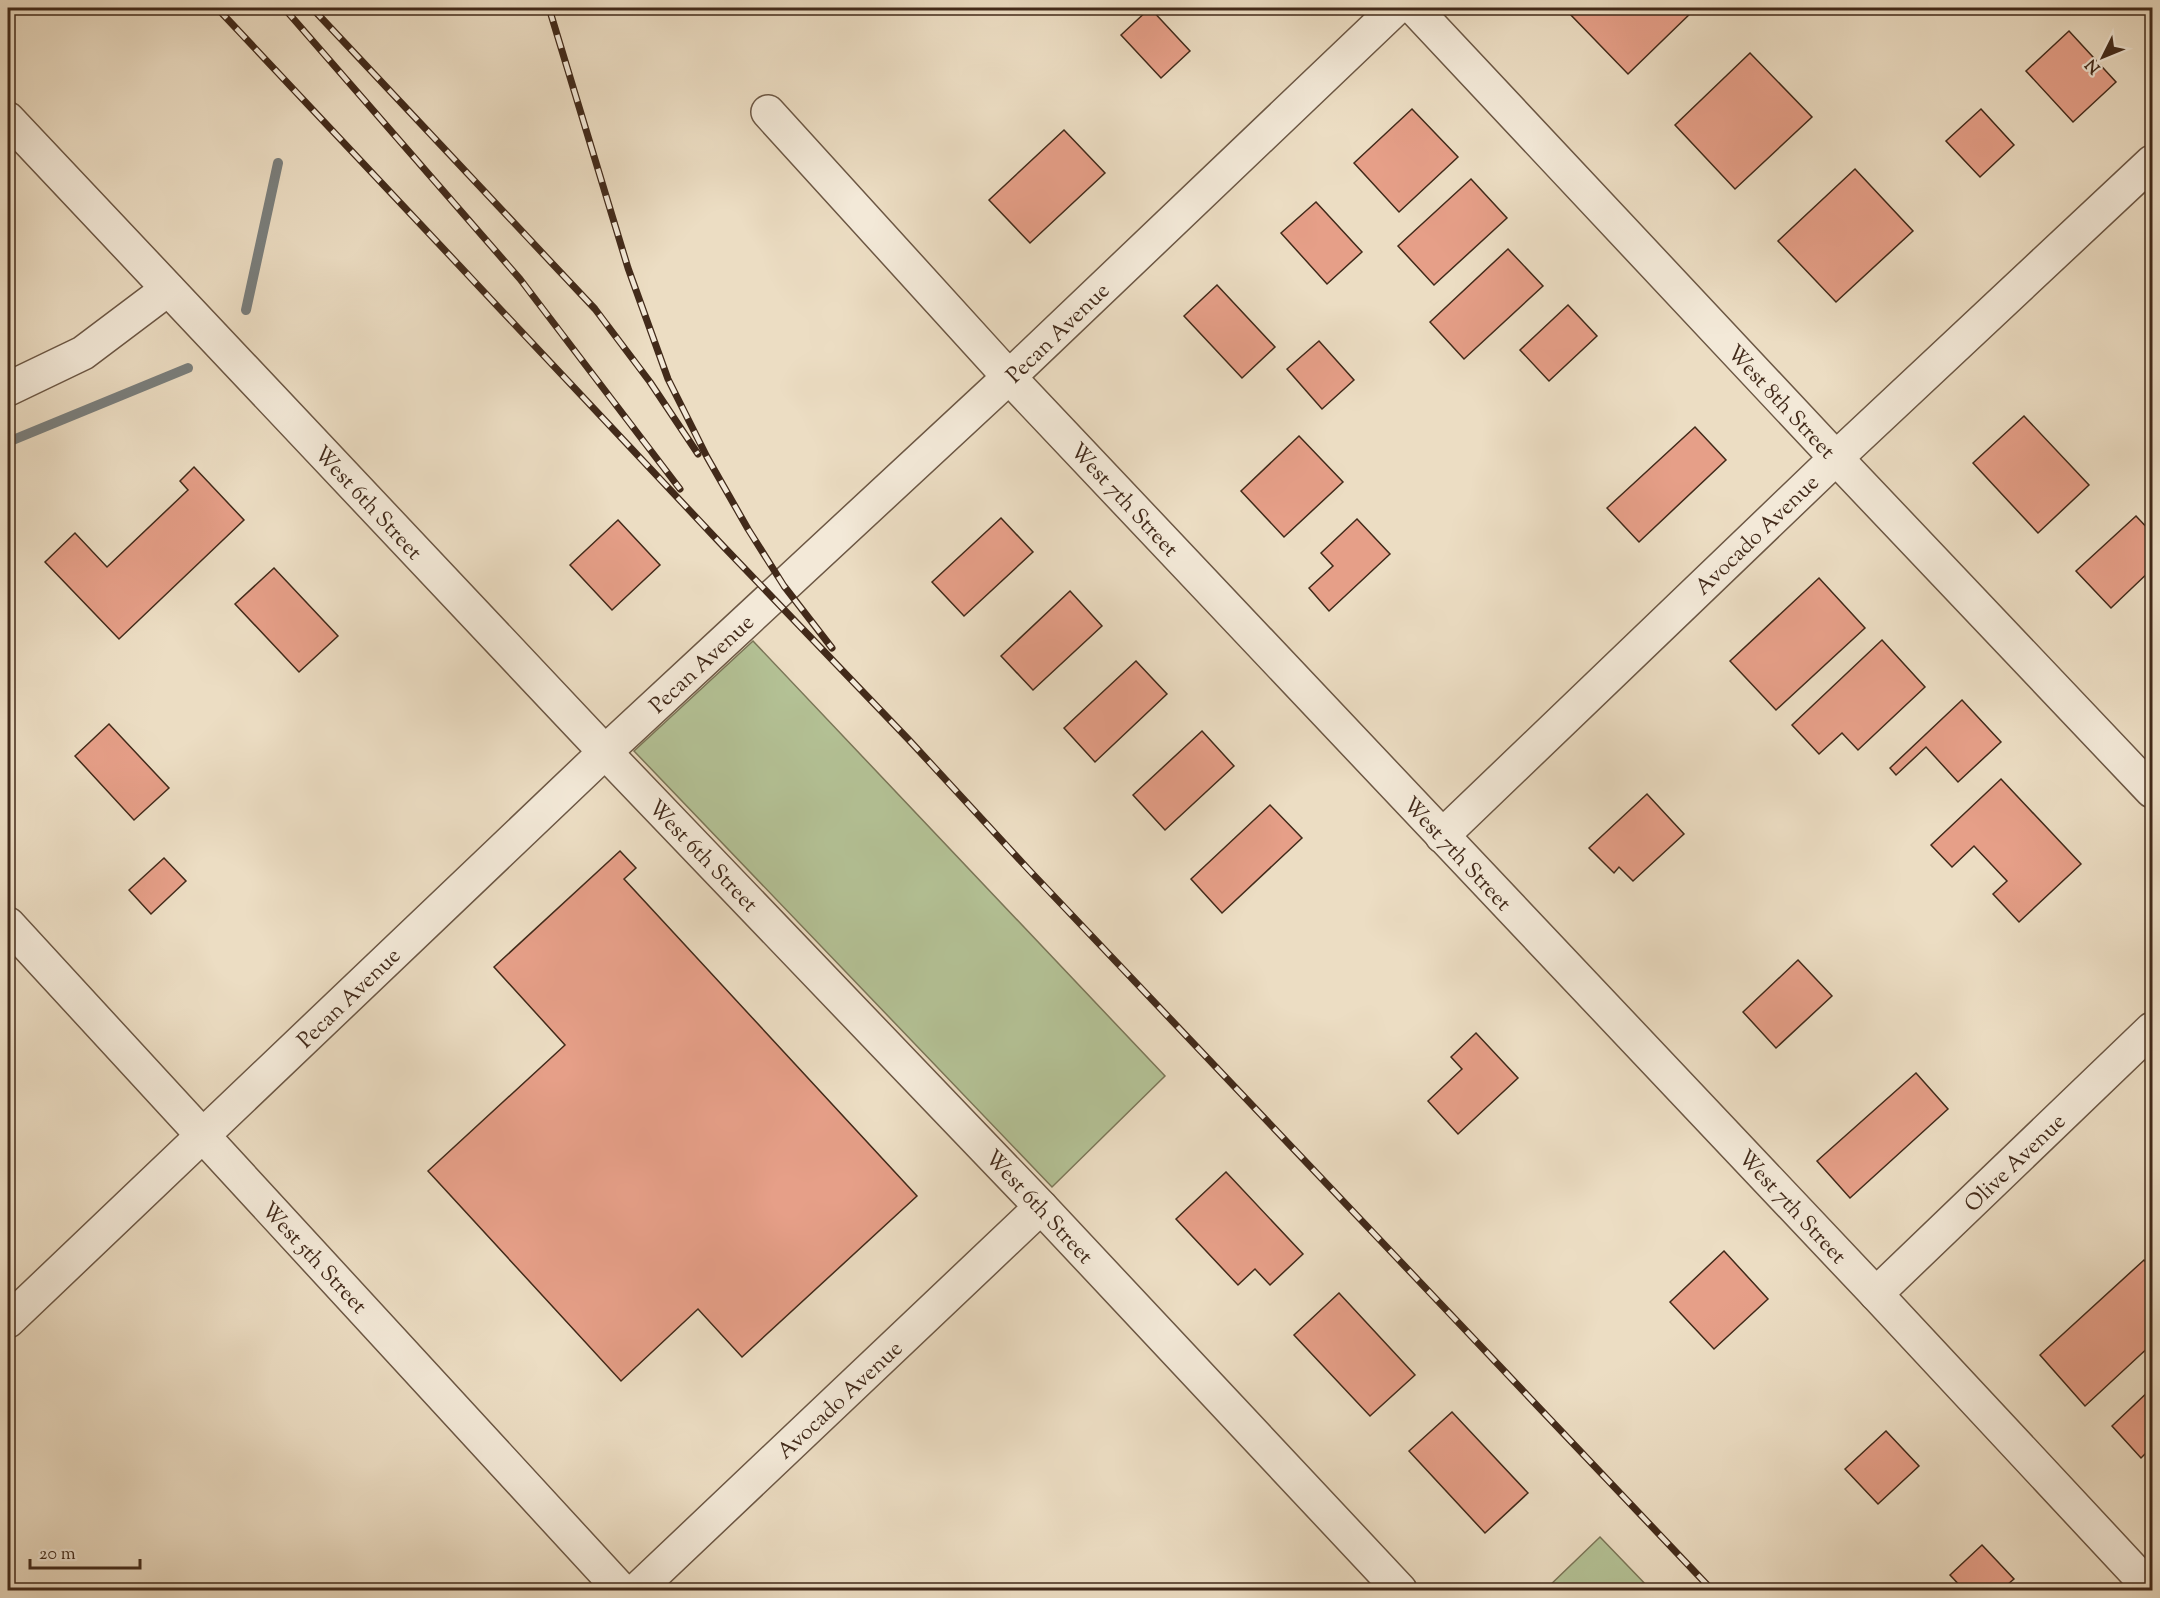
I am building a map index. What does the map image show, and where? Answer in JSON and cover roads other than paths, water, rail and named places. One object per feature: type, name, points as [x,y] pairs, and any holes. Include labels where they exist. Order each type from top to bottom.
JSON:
[{"type":"street","name":"Pecan Avenue","points":[[8,1321],[605,752],[1009,377],[1396,8]]},
{"type":"street","name":"West 8th Street","points":[[1414,8],[2152,791]]},
{"type":"street","name":"West 7th Street","points":[[768,112],[1009,377],[1876,1294],[2152,1590]]},
{"type":"street","name":"West 6th Street","points":[[8,119],[605,752],[1041,1207],[1400,1590]]},
{"type":"street","name":"Avocado Avenue","points":[[1442,836],[1836,458],[2152,162]]},
{"type":"street","points":[[8,388],[83,353],[168,289]]},
{"type":"street","name":"West 5th Street","points":[[8,924],[621,1590]]},
{"type":"street","name":"Olive Avenue","points":[[1876,1294],[2152,1029]]},
{"type":"street","name":"Avocado Avenue","points":[[637,1590],[1041,1207]]},
{"type":"waterway","points":[[246,310],[278,163]]},
{"type":"waterway","points":[[8,442],[188,368]]},
{"type":"railway","points":[[217,8],[1029,870],[1712,1590]]},
{"type":"railway","points":[[284,8],[520,279],[680,489]]},
{"type":"railway","points":[[312,8],[595,309],[650,382],[698,454]]},
{"type":"railway","points":[[549,8],[628,268],[668,379],[707,457],[748,529],[784,586],[832,648]]}]
